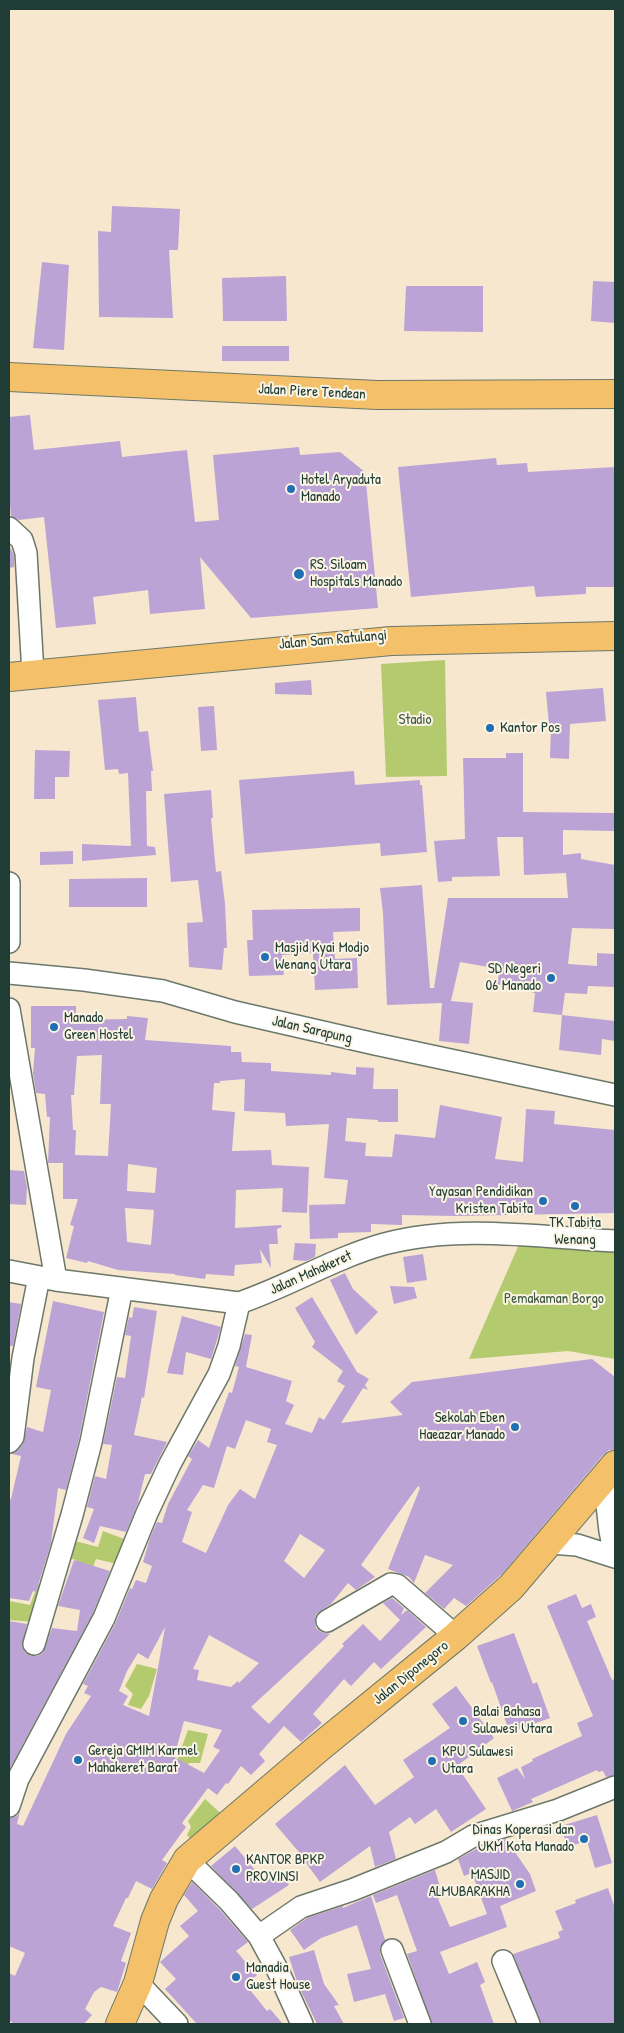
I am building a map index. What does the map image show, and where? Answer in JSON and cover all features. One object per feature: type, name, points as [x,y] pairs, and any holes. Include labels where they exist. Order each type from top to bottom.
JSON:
[{"type":"main road","name":"Jalan Piere Tendean","points":[[9,377],[377,395],[615,394]]},
{"type":"main road","name":"Jalan Sam Ratulangi","points":[[32,674],[449,632],[615,629]]},
{"type":"main road","name":"Jalan Sam Ratulangi","points":[[371,640],[615,636]]},
{"type":"main road","name":"Jalan Diponegoro","points":[[120,2024],[138,1983],[155,1921],[164,1899],[187,1860],[321,1746],[456,1636],[512,1587],[610,1472]]},
{"type":"street","points":[[9,528],[22,540],[26,553],[32,674]]},
{"type":"street","points":[[9,883],[9,942]]},
{"type":"street","name":"Jalan Sarapung","points":[[9,973],[93,981],[163,991],[235,1012],[615,1095]]},
{"type":"street","points":[[9,1009],[14,1067],[48,1279],[23,1358],[13,1437],[9,1442]]},
{"type":"street","name":"Jalan Mahakeret","points":[[9,1271],[48,1279],[239,1303],[268,1293],[350,1255],[409,1238],[468,1233],[615,1241]]},
{"type":"street","points":[[34,1644],[72,1515],[91,1442],[122,1288]]},
{"type":"street","points":[[9,1806],[18,1780],[104,1618],[147,1513],[170,1464],[219,1374],[229,1346],[239,1303]]},
{"type":"street","points":[[550,1543],[577,1545],[615,1557],[610,1531],[610,1472]]},
{"type":"street","points":[[328,1621],[391,1584],[397,1585],[456,1636]]},
{"type":"street","points":[[259,1936],[301,1907],[352,1890],[446,1852],[473,1836],[558,1810],[615,1787]]},
{"type":"street","points":[[187,1860],[229,1901],[259,1936],[278,1971],[302,2024]]},
{"type":"street","points":[[392,1950],[420,2024]]},
{"type":"street","points":[[503,1961],[529,2024]]},
{"type":"street","points":[[138,1983],[177,2024]]},
{"type":"green space","name":"Stadio","points":[[445,660],[447,776],[386,777],[381,664]]},
{"type":"green space","name":"Pemakaman Borgo","points":[[520,1242],[615,1251],[615,1359],[568,1351],[469,1359]]},
{"type":"green space","points":[[103,1531],[127,1540],[117,1564],[96,1559],[89,1577],[72,1572],[76,1560],[65,1557],[71,1540],[98,1547]]},
{"type":"green space","points":[[38,1584],[48,1586],[35,1622],[9,1620],[9,1601],[30,1605]]},
{"type":"green space","points":[[137,1664],[157,1669],[149,1696],[141,1709],[128,1705],[133,1694],[125,1686]]},
{"type":"green space","points":[[188,1730],[208,1734],[200,1763],[189,1763],[181,1777],[173,1771]]},
{"type":"green space","points":[[205,1799],[227,1819],[197,1846],[187,1835],[191,1827],[188,1821]]},
{"type":"building","points":[[112,206],[180,209],[178,250],[169,250],[173,318],[99,317],[98,231],[111,232]]},
{"type":"building","points":[[42,262],[69,265],[64,350],[33,348]]},
{"type":"building","points":[[286,276],[287,321],[223,321],[222,278]]},
{"type":"building","points":[[593,281],[615,282],[615,323],[591,321]]},
{"type":"building","points":[[406,286],[483,286],[483,332],[404,331]]},
{"type":"building","points":[[222,346],[289,346],[289,361],[222,361]]},
{"type":"building","points":[[30,415],[34,450],[120,441],[122,457],[187,450],[195,522],[219,520],[213,455],[299,447],[300,455],[340,452],[365,472],[378,608],[251,618],[200,557],[205,609],[150,614],[148,590],[93,597],[96,624],[56,628],[44,517],[19,520],[11,516],[9,495],[9,417]]},
{"type":"building","points":[[496,458],[497,465],[527,463],[528,472],[615,467],[615,587],[586,587],[586,594],[536,597],[534,586],[411,597],[398,467]]},
{"type":"building","points":[[9,545],[14,555],[14,567],[9,568]]},
{"type":"building","points":[[311,680],[312,695],[275,694],[275,683]]},
{"type":"building","points":[[603,688],[606,721],[570,724],[569,759],[550,758],[551,725],[549,725],[546,692]]},
{"type":"building","points":[[136,697],[139,732],[148,731],[153,771],[151,771],[152,791],[146,791],[147,846],[155,847],[156,855],[82,861],[82,844],[131,846],[128,773],[119,774],[118,769],[105,770],[98,700]]},
{"type":"building","points":[[214,706],[217,750],[201,751],[198,707]]},
{"type":"building","points":[[35,750],[70,751],[69,777],[55,777],[55,799],[34,799]]},
{"type":"building","points":[[506,753],[523,753],[523,812],[615,813],[615,831],[563,830],[563,855],[581,853],[581,859],[615,865],[615,929],[572,928],[568,964],[597,966],[597,953],[615,954],[615,987],[588,986],[587,994],[565,993],[562,1015],[533,1012],[535,993],[497,984],[500,969],[460,962],[451,1001],[473,1003],[469,1044],[439,1041],[442,1003],[387,1005],[383,913],[380,888],[422,885],[430,988],[434,988],[448,898],[568,898],[566,873],[524,875],[523,837],[497,837],[500,876],[452,877],[452,881],[438,882],[434,841],[465,839],[463,758],[506,758]]},
{"type":"building","points":[[354,771],[355,785],[420,780],[420,785],[422,785],[427,852],[381,856],[380,843],[245,854],[239,780]]},
{"type":"building","points":[[211,790],[213,818],[211,818],[216,872],[221,871],[225,904],[227,948],[224,948],[222,970],[189,967],[187,923],[203,922],[198,880],[171,882],[164,794]]},
{"type":"building","points":[[73,851],[73,864],[40,865],[40,852]]},
{"type":"building","points":[[147,878],[147,907],[69,907],[69,879]]},
{"type":"building","points":[[360,908],[360,931],[333,932],[335,959],[357,958],[358,988],[315,990],[313,953],[282,955],[284,975],[249,976],[247,940],[253,940],[252,910]]},
{"type":"building","points":[[31,1006],[76,1006],[76,1020],[127,1019],[127,1016],[148,1018],[145,1040],[231,1046],[231,1052],[241,1052],[242,1062],[271,1063],[271,1071],[331,1075],[331,1072],[356,1075],[356,1067],[374,1068],[373,1089],[398,1089],[398,1122],[378,1122],[378,1120],[347,1118],[345,1141],[366,1143],[365,1156],[392,1157],[395,1134],[435,1138],[440,1105],[502,1117],[495,1159],[523,1162],[526,1109],[555,1111],[554,1124],[615,1130],[615,1213],[402,1215],[402,1225],[371,1224],[371,1232],[338,1233],[338,1238],[310,1239],[309,1205],[345,1204],[348,1180],[324,1178],[329,1124],[286,1126],[285,1113],[244,1111],[245,1079],[220,1081],[220,1083],[214,1083],[212,1110],[235,1112],[232,1151],[271,1150],[272,1165],[309,1167],[307,1213],[282,1212],[283,1188],[236,1190],[235,1228],[281,1225],[282,1227],[277,1229],[278,1244],[269,1244],[271,1268],[260,1249],[262,1263],[235,1265],[234,1276],[206,1274],[205,1279],[175,1274],[118,1270],[88,1261],[87,1263],[66,1258],[74,1226],[70,1225],[78,1199],[63,1199],[63,1163],[48,1163],[50,1117],[47,1117],[45,1094],[36,1093],[33,1073],[35,1048],[31,1048]],"holes":[[[102,1055],[100,1104],[111,1104],[108,1156],[75,1155],[76,1130],[73,1130],[71,1095],[74,1095],[77,1056]],[[128,1164],[157,1168],[155,1193],[127,1191]],[[125,1208],[154,1210],[151,1245],[127,1242]]]},
{"type":"building","points":[[562,1015],[615,1021],[615,1041],[602,1039],[601,1055],[559,1050]]},
{"type":"building","points":[[9,1170],[24,1171],[27,1187],[26,1205],[9,1204]]},
{"type":"building","points":[[295,1243],[316,1244],[315,1257],[306,1261],[293,1260]]},
{"type":"building","points":[[423,1254],[427,1280],[407,1283],[403,1257]]},
{"type":"building","points":[[345,1273],[353,1289],[378,1312],[356,1335],[330,1280]]},
{"type":"building","points":[[390,1286],[414,1287],[417,1298],[394,1304]]},
{"type":"building","points":[[312,1297],[357,1372],[369,1379],[365,1385],[368,1390],[363,1388],[341,1423],[403,1415],[390,1402],[412,1382],[592,1359],[615,1377],[615,1450],[609,1450],[603,1455],[503,1573],[466,1606],[454,1598],[444,1609],[425,1593],[453,1565],[425,1555],[414,1583],[409,1577],[388,1569],[420,1488],[418,1486],[361,1565],[375,1577],[356,1590],[348,1583],[331,1604],[316,1614],[316,1628],[321,1632],[330,1634],[251,1707],[269,1724],[344,1646],[342,1644],[363,1624],[380,1641],[400,1620],[383,1603],[392,1598],[404,1608],[401,1615],[407,1610],[426,1627],[381,1669],[374,1662],[351,1686],[344,1679],[313,1714],[322,1723],[301,1742],[284,1726],[259,1754],[265,1761],[251,1775],[241,1766],[217,1795],[208,1788],[182,1823],[186,1827],[162,1860],[167,1863],[152,1889],[136,1881],[128,1898],[126,1898],[113,1926],[131,1933],[121,1961],[126,1963],[117,1992],[101,1987],[94,1992],[85,2009],[92,2015],[84,2024],[13,2024],[9,2019],[9,1973],[15,1976],[25,1953],[9,1946],[9,1818],[17,1816],[20,1811],[17,1824],[23,1826],[66,1734],[91,1696],[84,1693],[88,1686],[83,1684],[115,1624],[130,1588],[132,1589],[136,1580],[146,1583],[152,1566],[143,1562],[150,1538],[157,1522],[162,1523],[168,1504],[192,1459],[188,1456],[198,1440],[209,1448],[229,1392],[232,1393],[239,1367],[235,1366],[245,1334],[252,1335],[246,1367],[292,1381],[286,1401],[294,1405],[285,1424],[312,1433],[319,1417],[324,1420],[345,1386],[337,1381],[343,1371],[312,1347],[315,1342],[295,1308]],"holes":[[[246,1420],[271,1429],[267,1442],[277,1445],[255,1499],[240,1489],[228,1505],[206,1553],[182,1542],[192,1512],[187,1510],[203,1485],[214,1488],[227,1446],[235,1449]],[[300,1534],[325,1550],[304,1578],[284,1561]],[[165,1627],[149,1716],[123,1705],[128,1696],[119,1691],[127,1671],[138,1653],[148,1659]],[[209,1635],[259,1663],[239,1683],[238,1681],[231,1687],[197,1680],[199,1670],[193,1669]],[[184,1721],[222,1730],[213,1747],[220,1750],[204,1773],[174,1757]]]},
{"type":"building","points":[[53,1301],[104,1312],[79,1439],[66,1490],[58,1488],[51,1543],[36,1592],[33,1591],[29,1601],[9,1598],[9,1499],[11,1499],[21,1456],[12,1454],[23,1444],[27,1427],[43,1432],[51,1390],[36,1387]]},
{"type":"building","points":[[9,1302],[21,1304],[13,1346],[9,1346]]},
{"type":"building","points":[[134,1307],[157,1311],[144,1398],[142,1397],[134,1435],[167,1442],[151,1474],[145,1474],[138,1503],[126,1532],[100,1526],[94,1543],[83,1538],[94,1509],[87,1507],[95,1476],[106,1479],[112,1445],[103,1444],[117,1377],[125,1378],[131,1336],[125,1335],[129,1317],[132,1318]]},
{"type":"building","points":[[182,1316],[221,1327],[211,1359],[186,1352],[183,1375],[167,1373]]},
{"type":"building","points":[[74,1560],[110,1571],[93,1613],[9,1770],[9,1621],[27,1624],[22,1646],[25,1653],[31,1656],[43,1653],[52,1628],[77,1631],[80,1610],[58,1606]]},
{"type":"building","points":[[576,1594],[582,1608],[591,1604],[596,1617],[587,1621],[612,1680],[615,1679],[615,1775],[606,1777],[603,1771],[598,1772],[597,1770],[531,1799],[533,1802],[512,1811],[497,1778],[517,1768],[525,1779],[521,1767],[533,1761],[532,1759],[582,1736],[577,1723],[593,1716],[547,1606]]},
{"type":"building","points":[[514,1633],[533,1684],[537,1682],[550,1718],[514,1731],[509,1731],[477,1646]]},
{"type":"building","points":[[456,1686],[494,1738],[457,1766],[486,1809],[451,1832],[436,1809],[415,1824],[410,1817],[389,1832],[396,1859],[375,1867],[370,1846],[320,1882],[304,1858],[275,1824],[345,1765],[375,1805],[414,1777],[403,1760],[450,1728],[432,1704]]},
{"type":"building","name":"Dinas Koperasi dan UKM Kota Manado","points":[[597,1815],[612,1863],[595,1868],[587,1841],[567,1847],[561,1826]]},
{"type":"building","points":[[506,1839],[530,1874],[536,1891],[500,1906],[507,1927],[440,1952],[449,1974],[477,1962],[485,1982],[480,1985],[494,2024],[432,2024],[407,1954],[417,1951],[397,1895],[376,1903],[373,1895],[435,1870],[443,1897],[438,1899],[450,1927],[487,1914],[472,1873],[464,1876],[458,1859],[478,1848]]},
{"type":"building","points":[[235,1846],[264,1881],[279,1870],[289,1885],[252,1909],[211,1866]]},
{"type":"building","points":[[192,1882],[248,1942],[236,1951],[257,1975],[246,1985],[267,2011],[270,2009],[283,2024],[197,2024],[165,1989],[176,1979],[160,1962],[189,1936],[180,1926],[198,1911],[184,1895]]},
{"type":"building","points":[[608,1888],[615,1908],[615,2024],[541,2024],[513,1954],[560,1938],[558,1932],[563,1930],[555,1911],[576,1903],[575,1900]]},
{"type":"building","points":[[371,1896],[385,1940],[380,1948],[380,1954],[404,2018],[394,2021],[385,1994],[354,2002],[347,1974],[371,1969],[357,1925],[321,1938],[304,1950],[290,1930],[307,1918],[343,1906],[343,1908]]},
{"type":"building","points":[[314,1950],[324,1984],[339,2005],[334,2006],[344,2024],[317,2024],[298,1985],[289,1957]]},
{"type":"place","name":"Hotel Aryaduta Manado","points":[[291,489]]},
{"type":"place","name":"RS. Siloam Hospitals Manado","points":[[299,574]]},
{"type":"place","name":"Kantor Pos","points":[[490,728]]},
{"type":"place","name":"Masjid Kyai Modjo Wenang Utara","points":[[265,957]]},
{"type":"place","name":"SD Negeri 06 Manado","points":[[551,978]]},
{"type":"place","name":"Manado Green Hostel","points":[[54,1027]]},
{"type":"place","name":"Yayasan Pendidikan Kristen Tabita","points":[[543,1201]]},
{"type":"place","name":"TK Tabita Wenang","points":[[575,1206]]},
{"type":"place","name":"Sekolah Eben Haeazar Manado","points":[[515,1427]]},
{"type":"place","name":"Balai Bahasa Sulawesi Utara","points":[[463,1721]]},
{"type":"place","name":"Gereja GMIM Karmel Mahakeret Barat","points":[[78,1760]]},
{"type":"place","name":"KPU Sulawesi Utara","points":[[432,1761]]},
{"type":"place","name":"Dinas Koperasi dan UKM Kota Manado","points":[[584,1839]]},
{"type":"place","name":"KANTOR BPKP PROVINSI","points":[[236,1869]]},
{"type":"place","name":"MASJID ALMUBARAKHA","points":[[520,1884]]},
{"type":"place","name":"Manadia Guest House","points":[[236,1977]]}]
